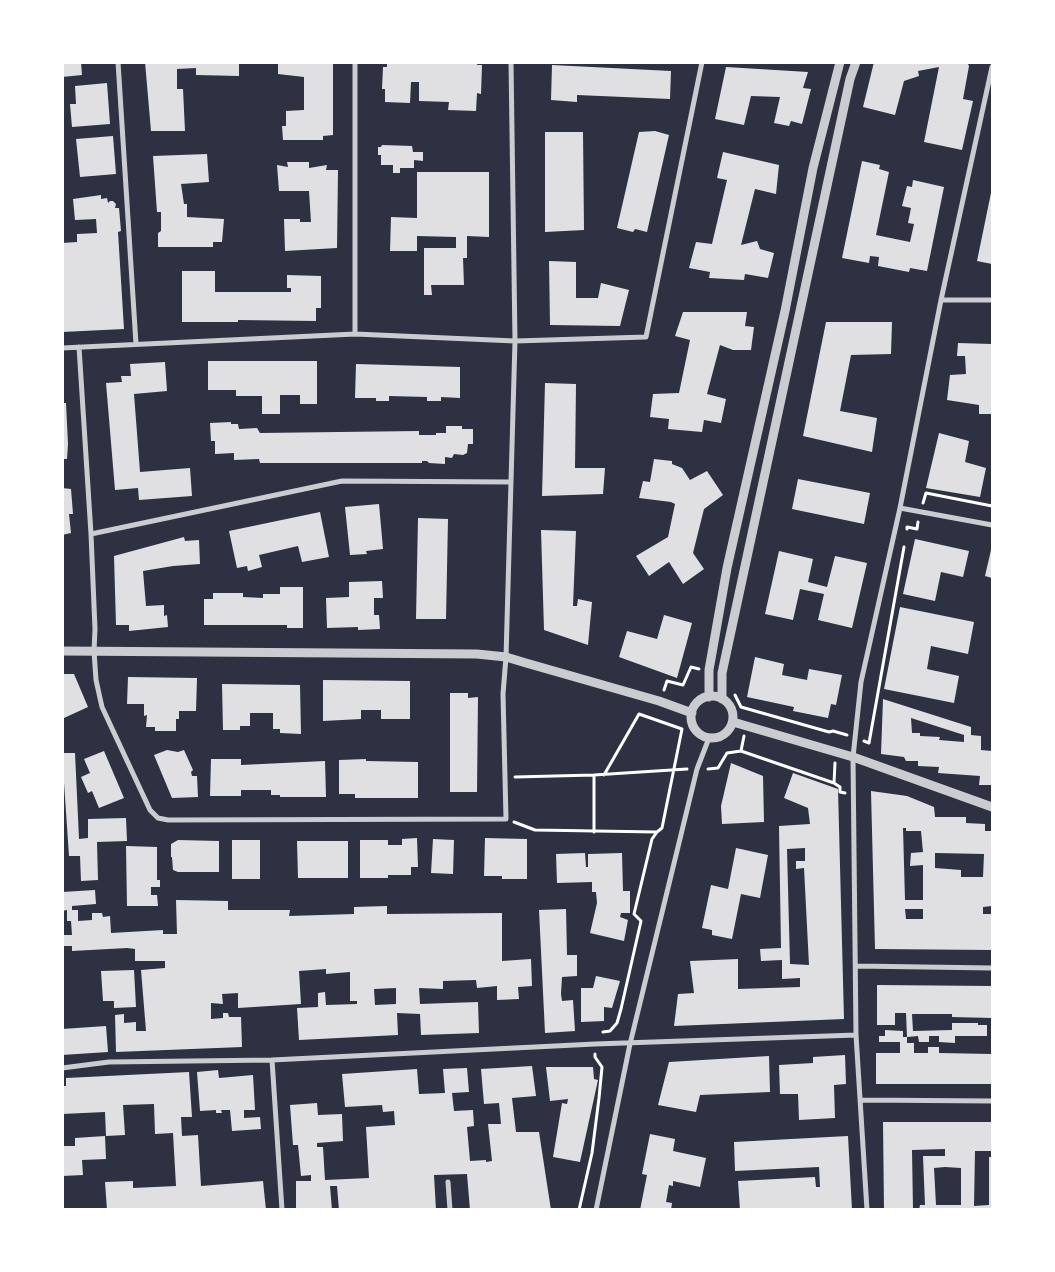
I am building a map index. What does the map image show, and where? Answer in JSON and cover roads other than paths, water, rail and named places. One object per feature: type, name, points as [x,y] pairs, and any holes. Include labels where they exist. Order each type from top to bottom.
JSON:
[{"type":"street","points":[[118,62],[136,344]]},
{"type":"street","points":[[355,62],[355,334]]},
{"type":"street","points":[[79,347],[91,534],[96,680],[102,707],[150,810],[158,818],[168,820],[506,819],[503,694],[506,658],[515,341],[511,62]]},
{"type":"street","points":[[62,348],[355,334],[515,341],[646,337],[702,62]]},
{"type":"street","points":[[709,697],[709,670],[727,568],[786,311],[813,168],[840,62]]},
{"type":"street","points":[[722,699],[722,673],[850,79],[856,62]]},
{"type":"street","points":[[867,1210],[856,1035],[853,757],[861,682],[900,508],[941,300],[992,67]]},
{"type":"street","points":[[941,300],[992,300]]},
{"type":"street","points":[[91,534],[342,481],[510,482]]},
{"type":"street","points":[[900,508],[992,525]]},
{"type":"street","points":[[62,651],[477,654],[506,658],[692,713]]},
{"type":"street","points":[[709,697],[722,699],[732,710],[733,722],[727,733],[717,738],[702,736],[696,731],[692,721],[692,713],[697,703],[709,697]]},
{"type":"street","points":[[733,722],[853,757],[992,806]]},
{"type":"street","points":[[596,1210],[630,1044],[697,769],[709,738]]},
{"type":"street","points":[[856,966],[992,968]]},
{"type":"street","points":[[62,1068],[110,1062],[272,1060],[595,1044],[856,1035]]},
{"type":"street","points":[[272,1060],[282,1210]]},
{"type":"street","points":[[861,1100],[992,1101]]},
{"type":"street","points":[[448,1182],[450,1210]]}]
